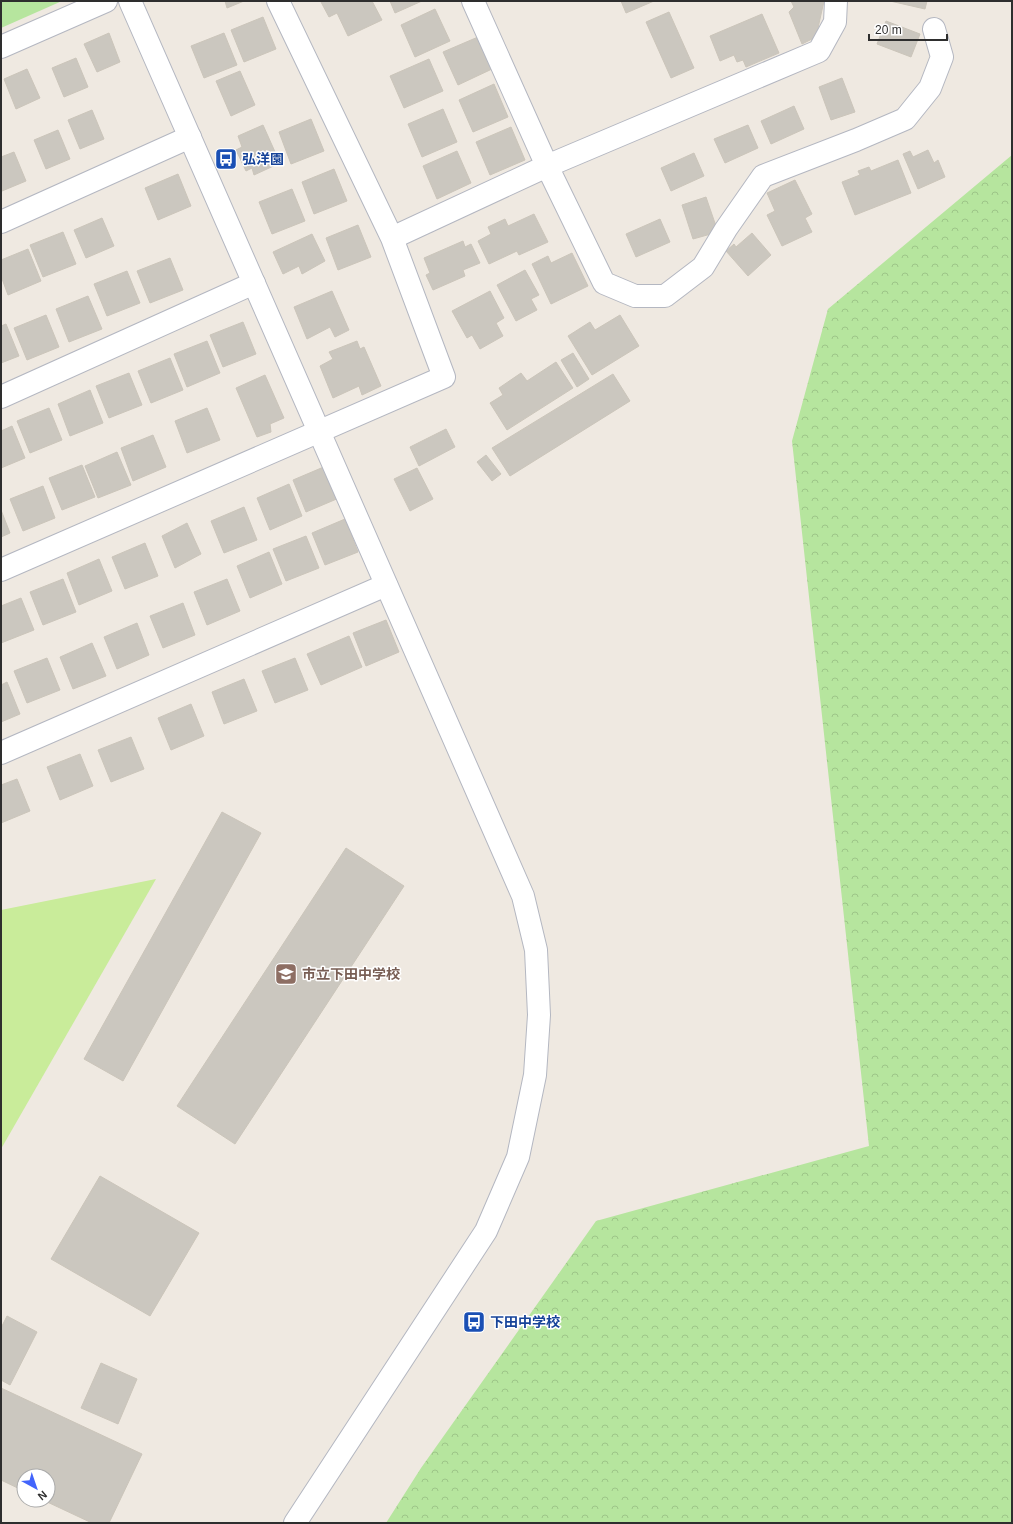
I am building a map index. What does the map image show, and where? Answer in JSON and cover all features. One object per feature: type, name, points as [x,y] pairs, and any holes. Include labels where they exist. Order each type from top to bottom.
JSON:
[{"type":"street","points":[[1,47],[106,1]]},
{"type":"street","points":[[130,1],[522,896],[536,950],[539,1015],[536,1075],[518,1157],[486,1231],[295,1523]]},
{"type":"street","points":[[1,570],[444,377],[392,238],[278,1]]},
{"type":"street","points":[[473,1],[547,166],[604,283],[635,296],[665,296],[703,267],[726,229],[763,176],[856,140],[905,119],[930,88],[942,57],[934,29]]},
{"type":"street","points":[[392,238],[547,166],[819,51],[835,22],[836,1]]},
{"type":"street","points":[[1,222],[190,137]]},
{"type":"street","points":[[1,396],[254,283]]},
{"type":"street","points":[[1,753],[386,585]]},
{"type":"green space","points":[[1,1],[62,1],[1,28]]},
{"type":"green space","points":[[1012,155],[1012,1523],[386,1523],[421,1468],[596,1221],[869,1146],[792,441],[828,309]]},
{"type":"green space","points":[[156,879],[1,1149],[1,910]]},
{"type":"building","points":[[225,1],[244,1],[227,8]]},
{"type":"building","points":[[372,1],[382,20],[348,36],[337,13],[329,17],[321,2]]},
{"type":"building","points":[[390,1],[422,1],[395,13]]},
{"type":"building","points":[[621,1],[654,1],[626,13]]},
{"type":"building","points":[[791,1],[824,1],[816,37],[802,44],[789,12],[794,7]]},
{"type":"building","points":[[890,1],[927,1],[925,9]]},
{"type":"building","points":[[435,9],[450,41],[415,57],[401,25]]},
{"type":"building","points":[[669,12],[694,68],[671,78],[646,22]]},
{"type":"building","points":[[762,14],[779,53],[746,67],[743,60],[737,62],[734,55],[720,61],[710,36]]},
{"type":"building","points":[[263,17],[276,49],[244,62],[231,30]]},
{"type":"building","points":[[886,21],[920,34],[911,57],[877,44]]},
{"type":"building","points":[[109,33],[120,62],[97,72],[84,44]]},
{"type":"building","points":[[224,33],[237,65],[204,78],[191,46]]},
{"type":"building","points":[[478,37],[492,69],[458,85],[443,52]]},
{"type":"building","points":[[76,58],[88,87],[64,97],[52,68]]},
{"type":"building","points":[[429,59],[443,91],[404,108],[390,76]]},
{"type":"building","points":[[27,69],[40,98],[16,109],[4,79]]},
{"type":"building","points":[[240,71],[255,105],[231,116],[216,81]]},
{"type":"building","points":[[842,78],[855,112],[831,120],[819,87]]},
{"type":"building","points":[[494,84],[508,117],[473,132],[459,100]]},
{"type":"building","points":[[794,106],[804,129],[771,144],[761,121]]},
{"type":"building","points":[[443,109],[457,142],[422,157],[408,124]]},
{"type":"building","points":[[92,110],[104,139],[80,149],[68,120]]},
{"type":"building","points":[[311,119],[324,151],[291,164],[279,132]]},
{"type":"building","points":[[263,125],[280,163],[254,175],[252,168],[246,171],[236,150],[242,147],[238,136]]},
{"type":"building","points":[[748,125],[758,148],[725,163],[714,139]]},
{"type":"building","points":[[511,127],[525,160],[490,175],[476,142]]},
{"type":"building","points":[[58,130],[70,159],[46,169],[34,140]]},
{"type":"building","points":[[928,150],[934,163],[938,160],[945,177],[918,189],[903,154],[910,151],[913,157]]},
{"type":"building","points":[[457,151],[471,183],[437,199],[423,166]]},
{"type":"building","points":[[14,152],[26,181],[2,191],[1,157]]},
{"type":"building","points":[[694,153],[704,176],[671,191],[661,168]]},
{"type":"building","points":[[898,160],[911,193],[855,215],[842,182],[860,175],[858,171],[869,167],[871,171]]},
{"type":"building","points":[[334,169],[347,201],[314,214],[302,182]]},
{"type":"building","points":[[178,174],[191,206],[158,220],[145,188]]},
{"type":"building","points":[[795,180],[812,214],[805,218],[812,232],[782,246],[767,215],[775,211],[767,193]]},
{"type":"building","points":[[292,189],[305,221],[272,234],[259,202]]},
{"type":"building","points":[[706,197],[718,232],[693,239],[682,205]]},
{"type":"building","points":[[534,214],[548,242],[519,255],[517,251],[489,264],[478,241],[491,234],[488,227],[505,219],[508,226]]},
{"type":"building","points":[[102,218],[114,246],[86,258],[74,230]]},
{"type":"building","points":[[660,219],[670,242],[636,257],[626,234]]},
{"type":"building","points":[[358,225],[371,257],[338,270],[326,238]]},
{"type":"building","points":[[63,232],[76,264],[43,277],[30,245]]},
{"type":"building","points":[[752,233],[771,255],[748,276],[726,251],[734,244],[736,247]]},
{"type":"building","points":[[312,234],[325,261],[302,274],[299,266],[283,274],[273,252]]},
{"type":"building","points":[[463,241],[465,247],[471,244],[480,263],[463,270],[465,276],[433,290],[426,275],[430,273],[424,258]]},
{"type":"building","points":[[28,249],[41,281],[8,295],[1,276],[1,260]]},
{"type":"building","points":[[572,253],[588,286],[551,304],[532,264],[548,256],[551,263]]},
{"type":"building","points":[[170,258],[183,290],[150,303],[137,271]]},
{"type":"building","points":[[525,270],[539,295],[531,299],[537,310],[516,321],[497,285]]},
{"type":"building","points":[[127,271],[140,303],[107,316],[94,284]]},
{"type":"building","points":[[332,291],[349,330],[335,337],[330,327],[307,339],[294,307]]},
{"type":"building","points":[[490,291],[504,318],[496,323],[503,336],[480,349],[472,335],[467,338],[452,311]]},
{"type":"building","points":[[88,296],[102,329],[69,342],[56,309]]},
{"type":"building","points":[[46,315],[59,347],[27,360],[14,328]]},
{"type":"building","points":[[620,315],[639,346],[592,375],[568,336],[590,322],[595,330]]},
{"type":"building","points":[[243,322],[256,354],[223,367],[210,335]]},
{"type":"building","points":[[6,324],[19,356],[1,363],[1,326]]},
{"type":"building","points":[[207,341],[220,373],[187,387],[174,354]]},
{"type":"building","points":[[357,341],[360,349],[364,347],[381,386],[362,395],[359,386],[333,398],[320,366],[333,359],[329,352]]},
{"type":"building","points":[[573,353],[589,379],[577,387],[561,360]]},
{"type":"building","points":[[170,358],[183,390],[151,403],[138,371]]},
{"type":"building","points":[[556,362],[573,388],[507,430],[490,403],[503,395],[499,388],[521,373],[527,381]]},
{"type":"building","points":[[129,373],[142,405],[109,418],[96,386]]},
{"type":"building","points":[[613,374],[630,401],[510,476],[492,448]]},
{"type":"building","points":[[265,375],[284,418],[270,424],[271,432],[257,437],[236,388]]},
{"type":"building","points":[[90,390],[103,423],[70,436],[58,404]]},
{"type":"building","points":[[49,408],[62,440],[30,453],[17,421]]},
{"type":"building","points":[[207,408],[220,440],[187,453],[175,421]]},
{"type":"building","points":[[12,426],[25,458],[1,468],[1,431]]},
{"type":"building","points":[[446,429],[455,447],[419,466],[410,447]]},
{"type":"building","points":[[153,435],[166,467],[133,481],[121,448]]},
{"type":"building","points":[[117,452],[131,485],[98,498],[85,466]]},
{"type":"building","points":[[486,455],[501,474],[492,481],[477,462]]},
{"type":"building","points":[[82,465],[95,497],[62,510],[49,478]]},
{"type":"building","points":[[326,466],[339,498],[306,512],[293,480]]},
{"type":"building","points":[[417,468],[433,499],[410,511],[394,479]]},
{"type":"building","points":[[289,484],[302,516],[270,530],[257,498]]},
{"type":"building","points":[[43,486],[55,518],[23,531],[10,499]]},
{"type":"building","points":[[244,507],[257,540],[224,553],[211,521]]},
{"type":"building","points":[[1,510],[10,533],[1,537]]},
{"type":"building","points":[[345,519],[358,552],[325,565],[312,533]]},
{"type":"building","points":[[187,523],[201,554],[175,568],[162,536]]},
{"type":"building","points":[[306,536],[319,568],[286,581],[273,549]]},
{"type":"building","points":[[145,543],[158,576],[125,589],[112,557]]},
{"type":"building","points":[[269,552],[282,584],[250,598],[237,566]]},
{"type":"building","points":[[99,559],[112,591],[79,605],[67,573]]},
{"type":"building","points":[[63,579],[76,612],[43,625],[30,592]]},
{"type":"building","points":[[227,579],[240,611],[207,625],[194,592]]},
{"type":"building","points":[[21,598],[34,630],[1,643],[1,606]]},
{"type":"building","points":[[183,603],[195,635],[163,648],[150,616]]},
{"type":"building","points":[[386,620],[399,652],[366,666],[353,633]]},
{"type":"building","points":[[137,623],[149,655],[117,669],[104,637]]},
{"type":"building","points":[[349,636],[362,667],[321,685],[307,654]]},
{"type":"building","points":[[92,643],[106,676],[73,689],[60,657]]},
{"type":"building","points":[[47,658],[60,690],[27,703],[14,671]]},
{"type":"building","points":[[295,658],[308,690],[275,703],[262,671]]},
{"type":"building","points":[[244,679],[257,711],[224,724],[212,692]]},
{"type":"building","points":[[7,682],[20,714],[1,722],[1,685]]},
{"type":"building","points":[[191,704],[204,736],[171,750],[158,718]]},
{"type":"building","points":[[131,737],[144,769],[111,782],[98,750]]},
{"type":"building","points":[[80,754],[93,786],[60,800],[47,767]]},
{"type":"building","points":[[17,779],[30,811],[1,823],[1,785]]},
{"type":"building","points":[[222,812],[261,833],[123,1081],[84,1059]]},
{"type":"building","points":[[346,848],[404,886],[235,1144],[177,1106]]},
{"type":"building","points":[[100,1176],[199,1233],[150,1316],[51,1259]]},
{"type":"building","points":[[7,1316],[37,1332],[10,1385],[1,1380],[1,1328]]},
{"type":"building","points":[[101,1363],[137,1379],[118,1424],[81,1408]]},
{"type":"building","points":[[1,1388],[142,1454],[109,1523],[92,1523],[56,1506],[56,1468],[16,1468],[16,1487],[1,1480]]},
{"type":"place","name":"弘洋園","points":[[226,159]]},
{"type":"place","name":"市立下田中学校","points":[[286,974]]},
{"type":"place","name":"下田中学校","points":[[474,1322]]}]
